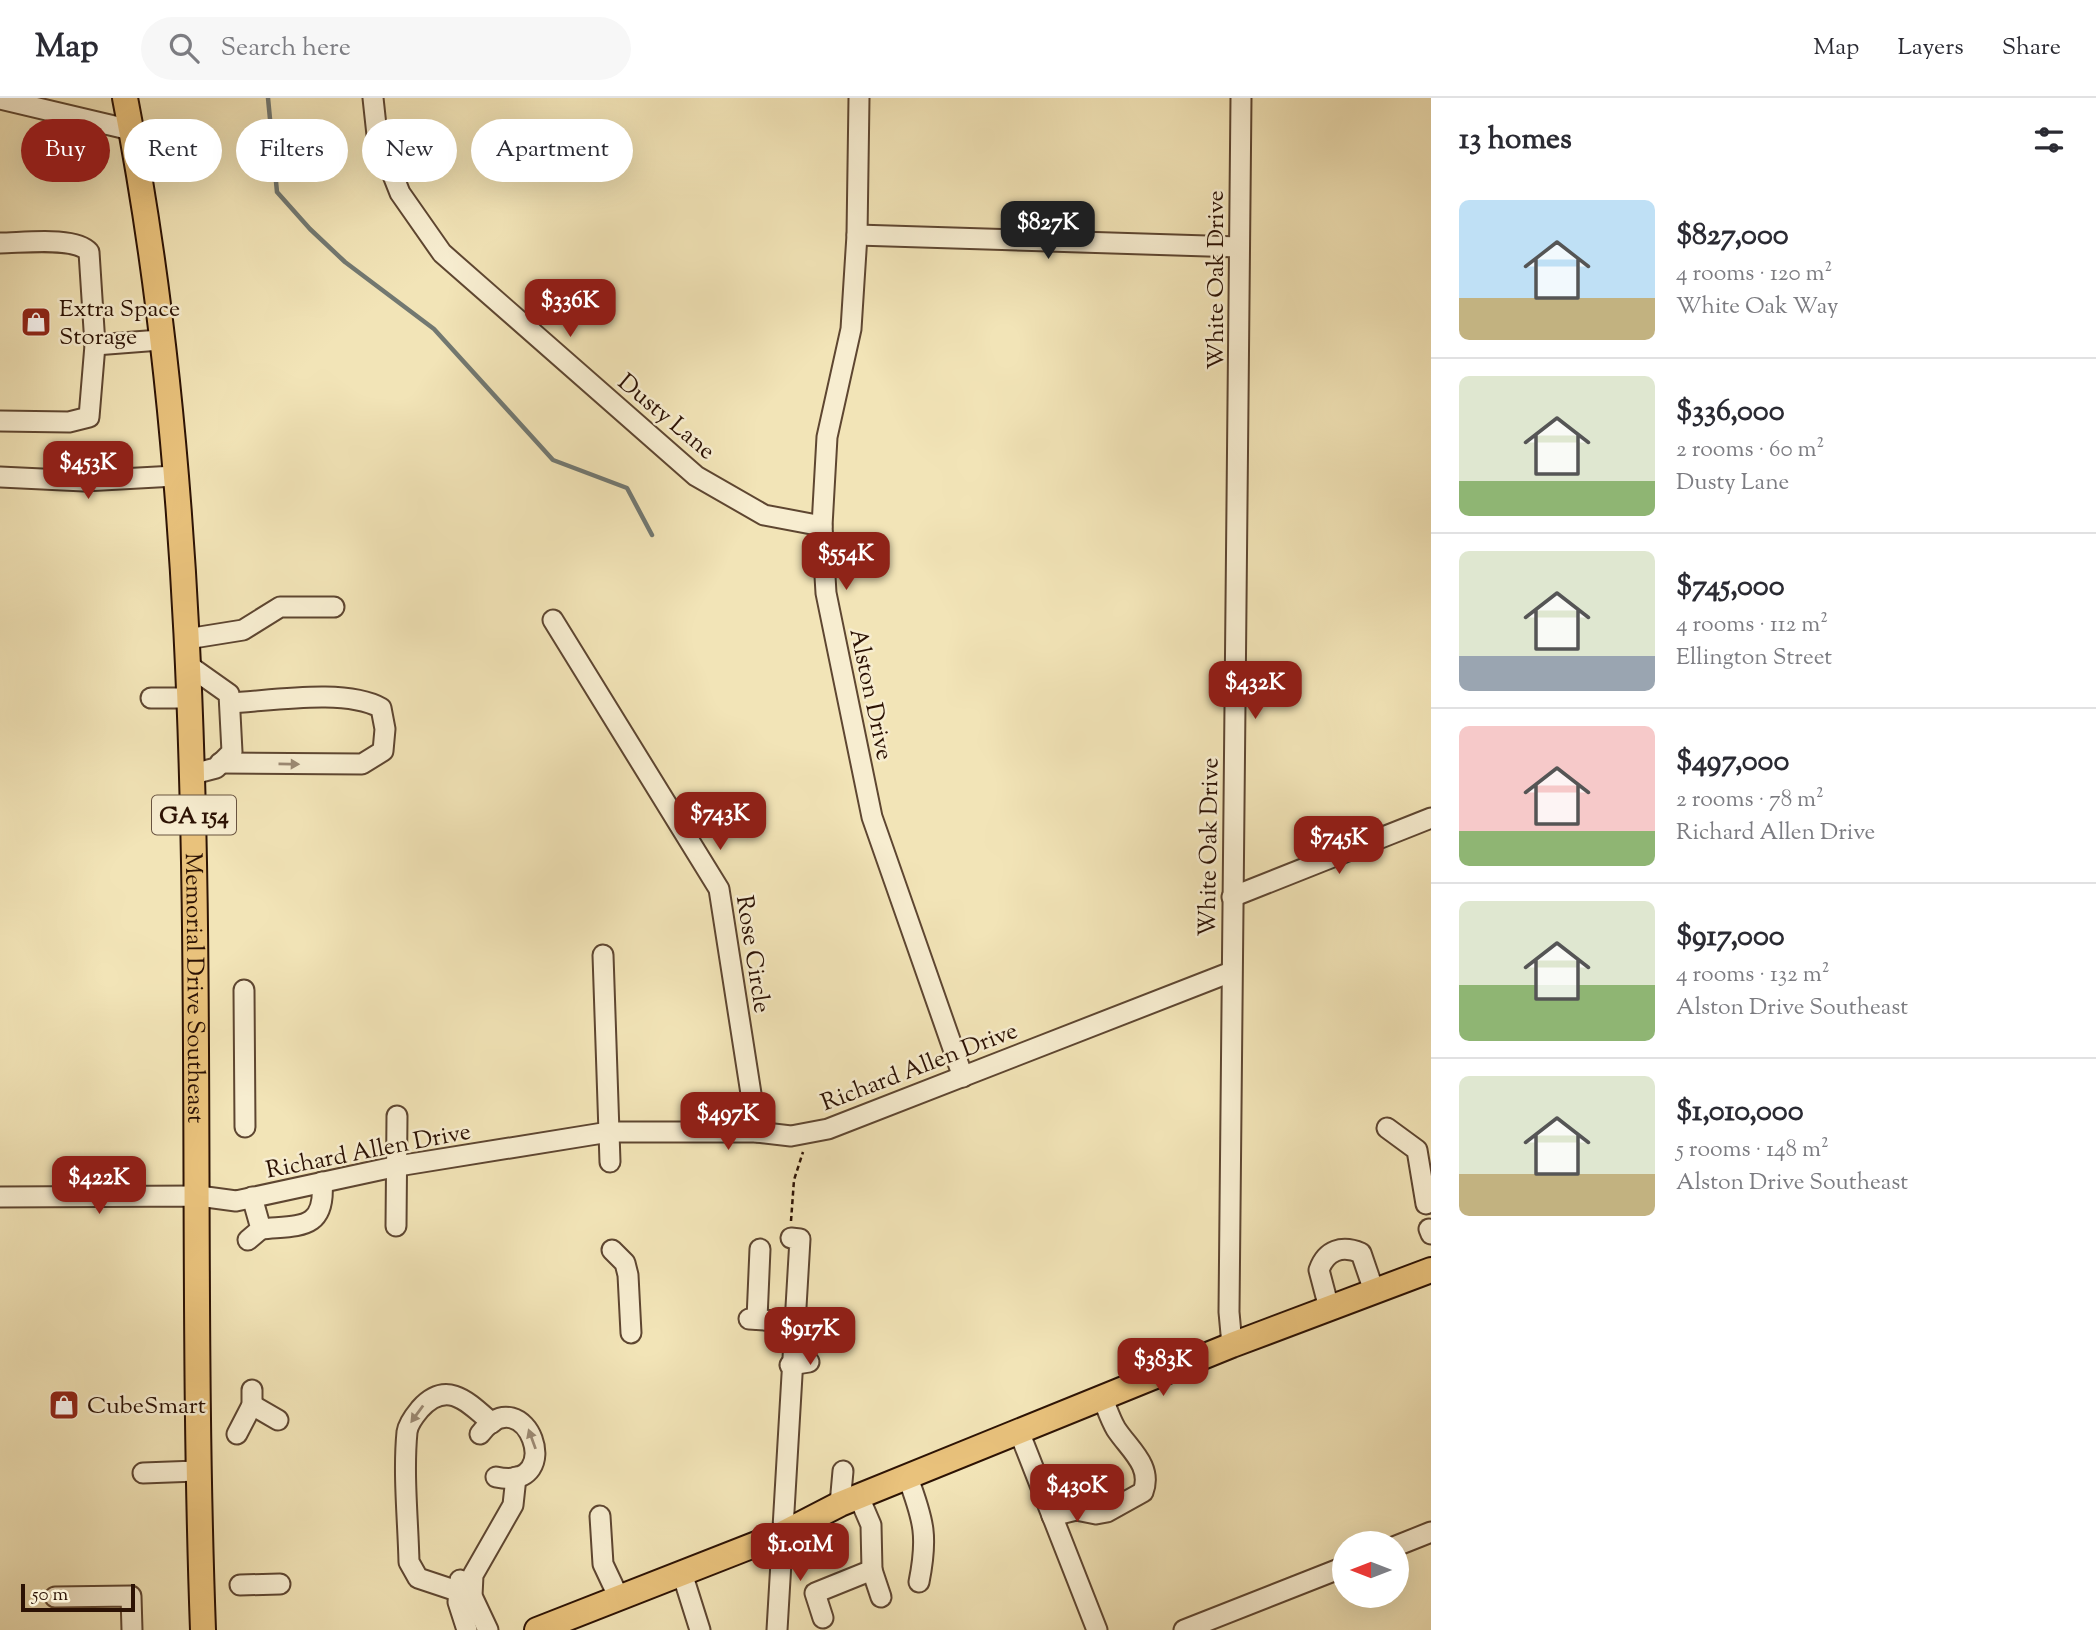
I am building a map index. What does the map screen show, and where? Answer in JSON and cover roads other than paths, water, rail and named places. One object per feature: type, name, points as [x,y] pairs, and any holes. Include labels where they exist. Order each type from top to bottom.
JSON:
[{"type":"main road","name":"Memorial Drive Southeast","points":[[125,98],[129,119]]},
{"type":"main road","name":"Memorial Drive Southeast","points":[[141,182],[175,476],[190,698],[198,1196],[197,1471],[203,1630]]},
{"type":"main road","points":[[537,1630],[782,1534],[850,1501],[1020,1434],[1232,1345],[1431,1269]]},
{"type":"street","name":"Dusty Lane","points":[[373,98],[377,135],[400,193],[442,253],[696,476],[764,515],[822,526]]},
{"type":"street","name":"Alston Drive","points":[[859,98],[857,235],[851,329],[827,438],[822,526],[826,593],[872,817],[963,1077]]},
{"type":"street","name":"White Oak Drive","points":[[1232,1345],[1229,1312],[1231,972],[1241,98]]},
{"type":"street","points":[[0,99],[124,128]]},
{"type":"street","points":[[857,235],[1240,247]]},
{"type":"street","points":[[0,243],[70,243],[85,247],[89,253],[91,267],[95,345],[89,417],[69,422],[0,421]]},
{"type":"street","points":[[95,345],[160,340]]},
{"type":"street","points":[[0,477],[84,481],[175,476]]},
{"type":"street","points":[[187,639],[243,630],[280,607],[334,607]]},
{"type":"street","name":"Rose Circle","points":[[553,620],[719,889],[757,1132]]},
{"type":"street","points":[[188,665],[229,694],[230,704],[232,752],[216,768],[193,775]]},
{"type":"street","points":[[151,698],[190,698]]},
{"type":"street","points":[[220,763],[362,764],[383,751],[386,740],[382,708],[371,702],[330,698],[230,704]]},
{"type":"street","points":[[1232,897],[1431,818]]},
{"type":"street","points":[[603,955],[610,1162]]},
{"type":"street","name":"Richard Allen Drive","points":[[0,1197],[198,1196],[220,1201],[252,1197],[398,1166],[609,1132],[757,1132],[791,1136],[828,1129],[1231,972]]},
{"type":"street","points":[[244,990],[245,1127]]},
{"type":"street","points":[[396,1226],[397,1116]]},
{"type":"street","points":[[1387,1128],[1417,1150],[1426,1204]]},
{"type":"street","points":[[252,1197],[255,1234],[303,1224],[314,1219],[324,1204],[322,1182]]},
{"type":"street","points":[[777,1630],[782,1534],[794,1468],[800,1364],[792,1322],[800,1239],[791,1238]]},
{"type":"street","points":[[761,1249],[753,1319],[792,1322]]},
{"type":"street","points":[[1329,1308],[1319,1270],[1328,1253],[1340,1249],[1361,1253],[1374,1291]]},
{"type":"street","points":[[612,1250],[625,1263],[628,1275],[631,1333]]},
{"type":"street","points":[[465,1593],[418,1578],[409,1562],[407,1429],[431,1398],[443,1394],[456,1396],[471,1404],[486,1429],[517,1421],[530,1431],[534,1438],[533,1463],[505,1477]]},
{"type":"street","points":[[237,1434],[252,1397],[278,1420]]},
{"type":"street","points":[[1052,1516],[1076,1510],[1096,1514],[1107,1512],[1143,1492],[1145,1477],[1139,1457],[1116,1429],[1103,1399]]},
{"type":"street","points":[[1020,1434],[1097,1630]]},
{"type":"street","points":[[143,1473],[197,1471]]},
{"type":"street","points":[[843,1471],[850,1501],[871,1525],[872,1570],[881,1597]]},
{"type":"street","points":[[493,1517],[499,1506],[505,1477]]},
{"type":"street","points":[[467,1630],[458,1602],[513,1505],[505,1477]]},
{"type":"street","points":[[908,1478],[922,1515],[926,1547],[919,1582]]},
{"type":"street","points":[[600,1516],[603,1564],[619,1598]]},
{"type":"street","points":[[1409,1541],[1431,1532]]},
{"type":"street","points":[[481,1541],[461,1579],[465,1593],[488,1630]]},
{"type":"street","points":[[823,1618],[814,1593],[872,1570]]},
{"type":"street","points":[[1184,1630],[1332,1572]]},
{"type":"street","points":[[682,1573],[700,1630]]},
{"type":"street","points":[[240,1585],[280,1584]]},
{"type":"street","points":[[55,1597],[131,1595],[132,1630]]},
{"type":"waterway","points":[[268,98],[277,192],[310,229],[345,262],[434,329],[553,460],[627,488],[652,535]]},
{"type":"place","name":"Extra Space Storage","points":[[36,322]]},
{"type":"place","name":"CubeSmart","points":[[64,1405]]}]
